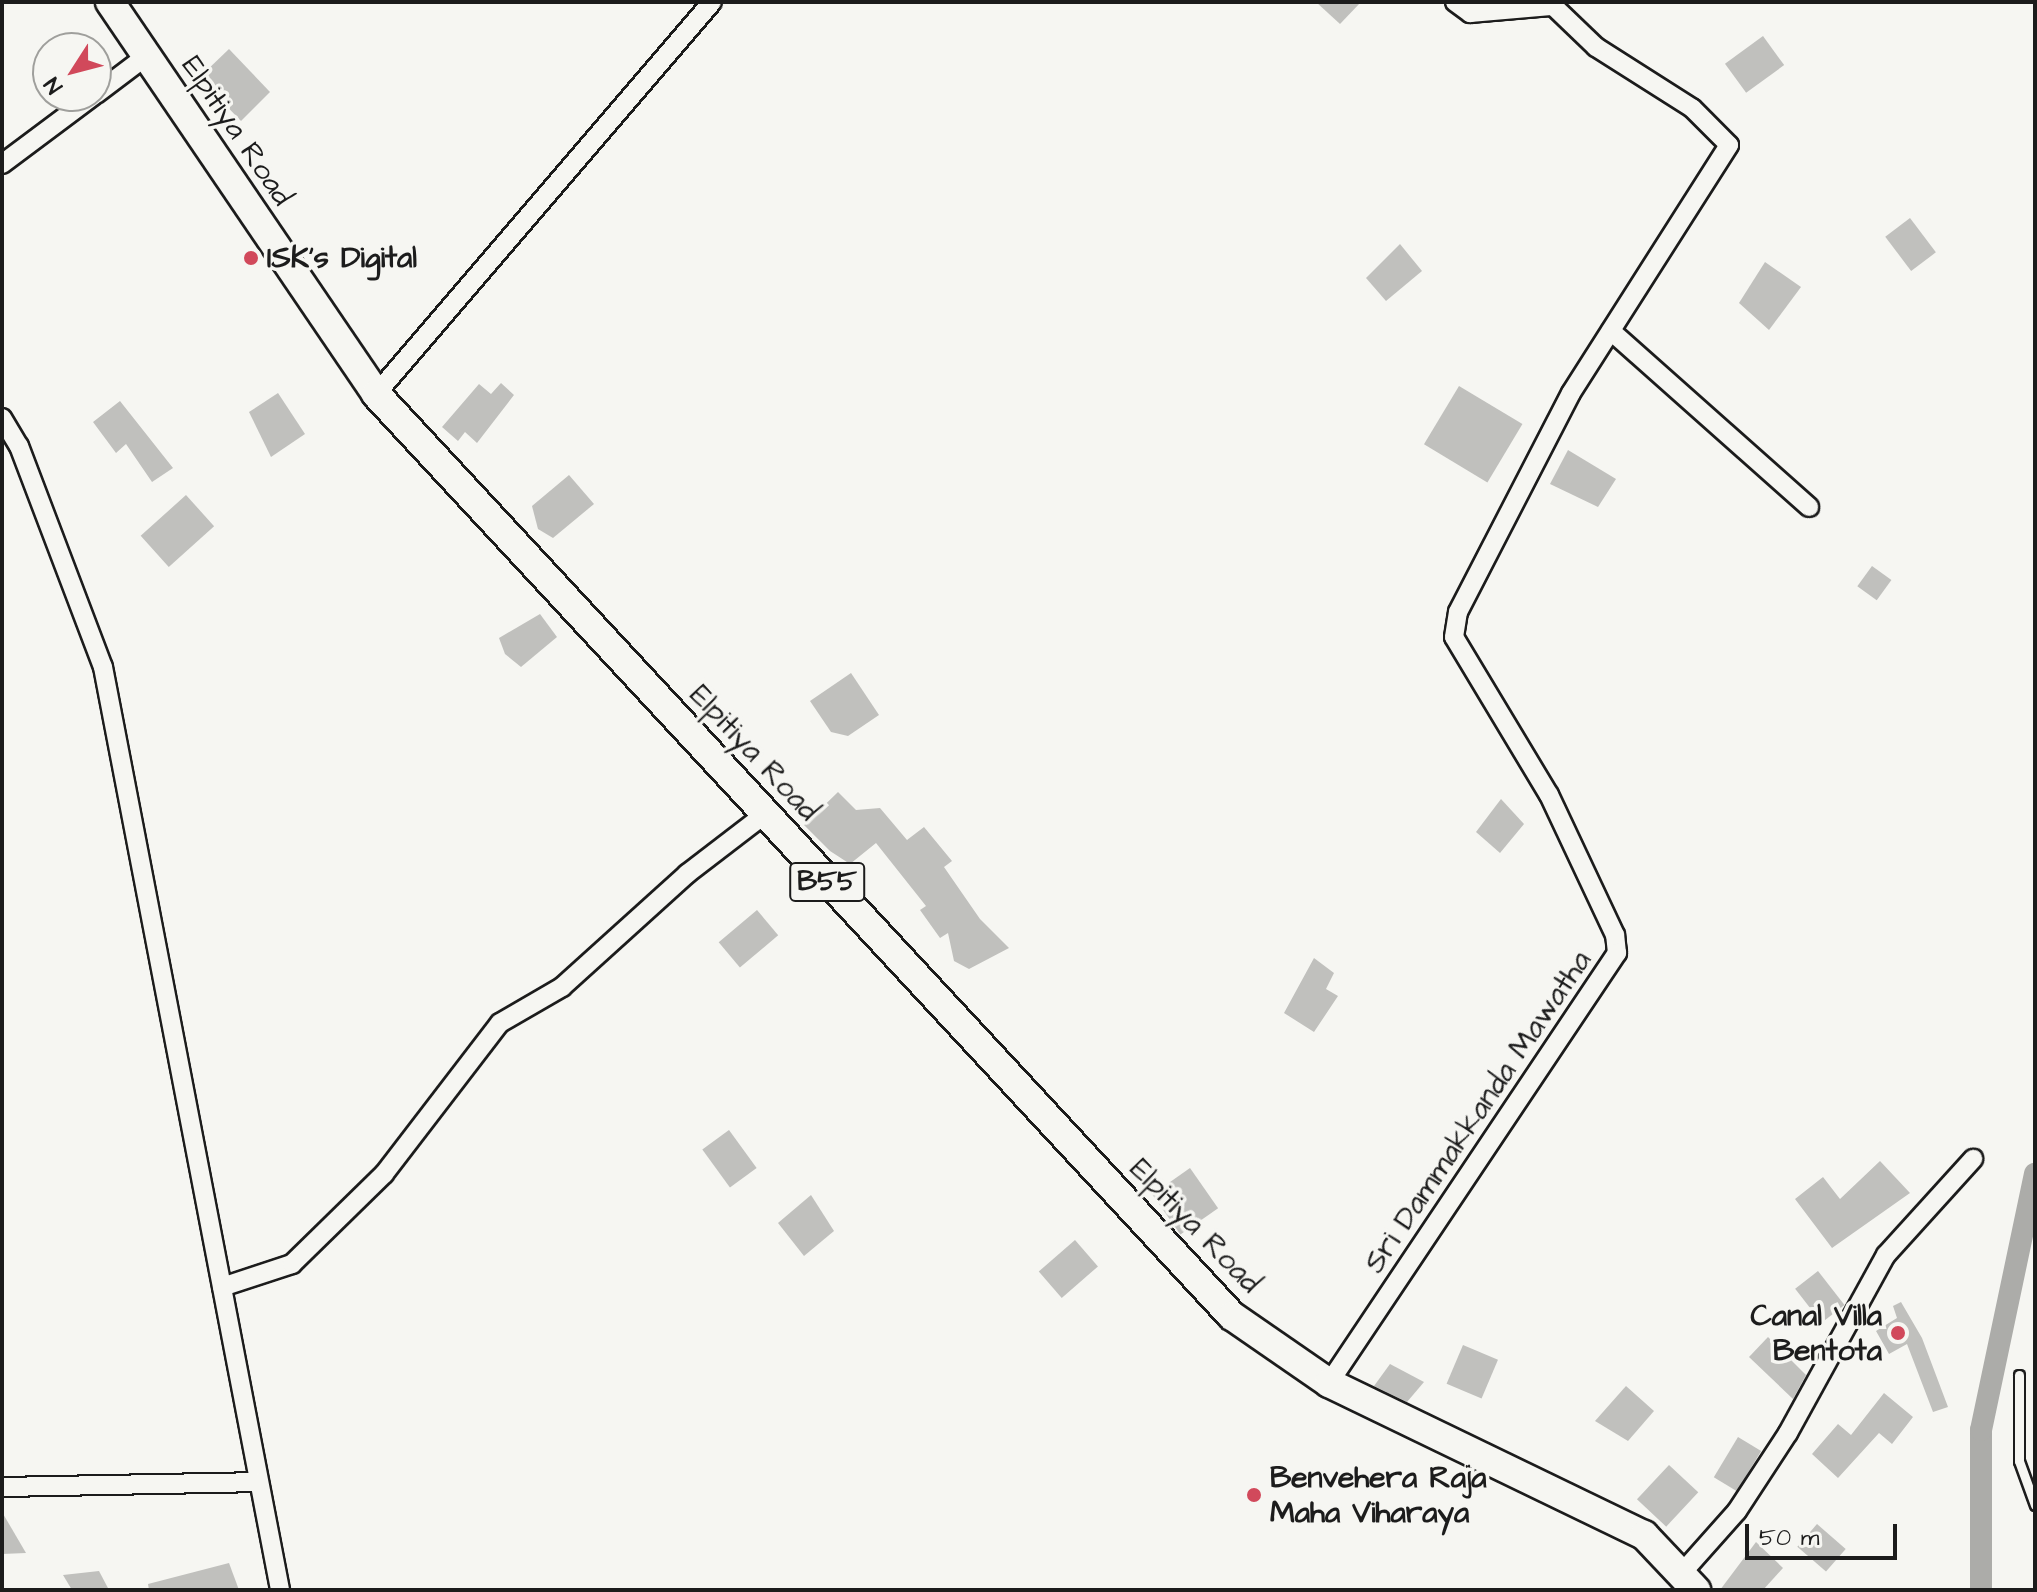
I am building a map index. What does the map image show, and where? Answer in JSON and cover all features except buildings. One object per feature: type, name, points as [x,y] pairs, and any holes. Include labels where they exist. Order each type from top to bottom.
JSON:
[{"type":"main road","name":"Elpitiya Road","points":[[110,2],[376,394],[1232,1316],[1329,1383],[1644,1535],[1689,1582]]},
{"type":"street","points":[[376,394],[712,2]]},
{"type":"street","points":[[1455,2],[1470,13],[1550,4]]},
{"type":"street","name":"Sri Dammakkanda Mawatha","points":[[1329,1383],[1613,966],[1615,935],[1549,795],[1454,637],[1458,612],[1571,393],[1729,145],[1692,108],[1596,47],[1550,4]]},
{"type":"street","points":[[112,82],[145,57]]},
{"type":"street","points":[[2,164],[71,112]]},
{"type":"street","points":[[1611,331],[1809,507]]},
{"type":"street","points":[[2,418],[19,446],[103,667],[280,1590]]},
{"type":"street","points":[[222,1287],[292,1264],[384,1174],[500,1023],[562,987],[687,874],[764,815]]},
{"type":"street","points":[[1689,1582],[1788,1433],[1886,1255],[1973,1159]]},
{"type":"street","points":[[2,1487],[257,1482]]},
{"type":"lane","points":[[2019,1375],[2019,1461],[2035,1505]]},
{"type":"waterway","points":[[1981,1590],[1981,1430],[2035,1174]]},
{"type":"place","name":"ISK's Digital","points":[[251,258]]},
{"type":"place","name":"Canal Villa Bentota","points":[[1898,1333]]},
{"type":"place","name":"Benvehera Raja Maha Viharaya","points":[[1254,1495]]}]
